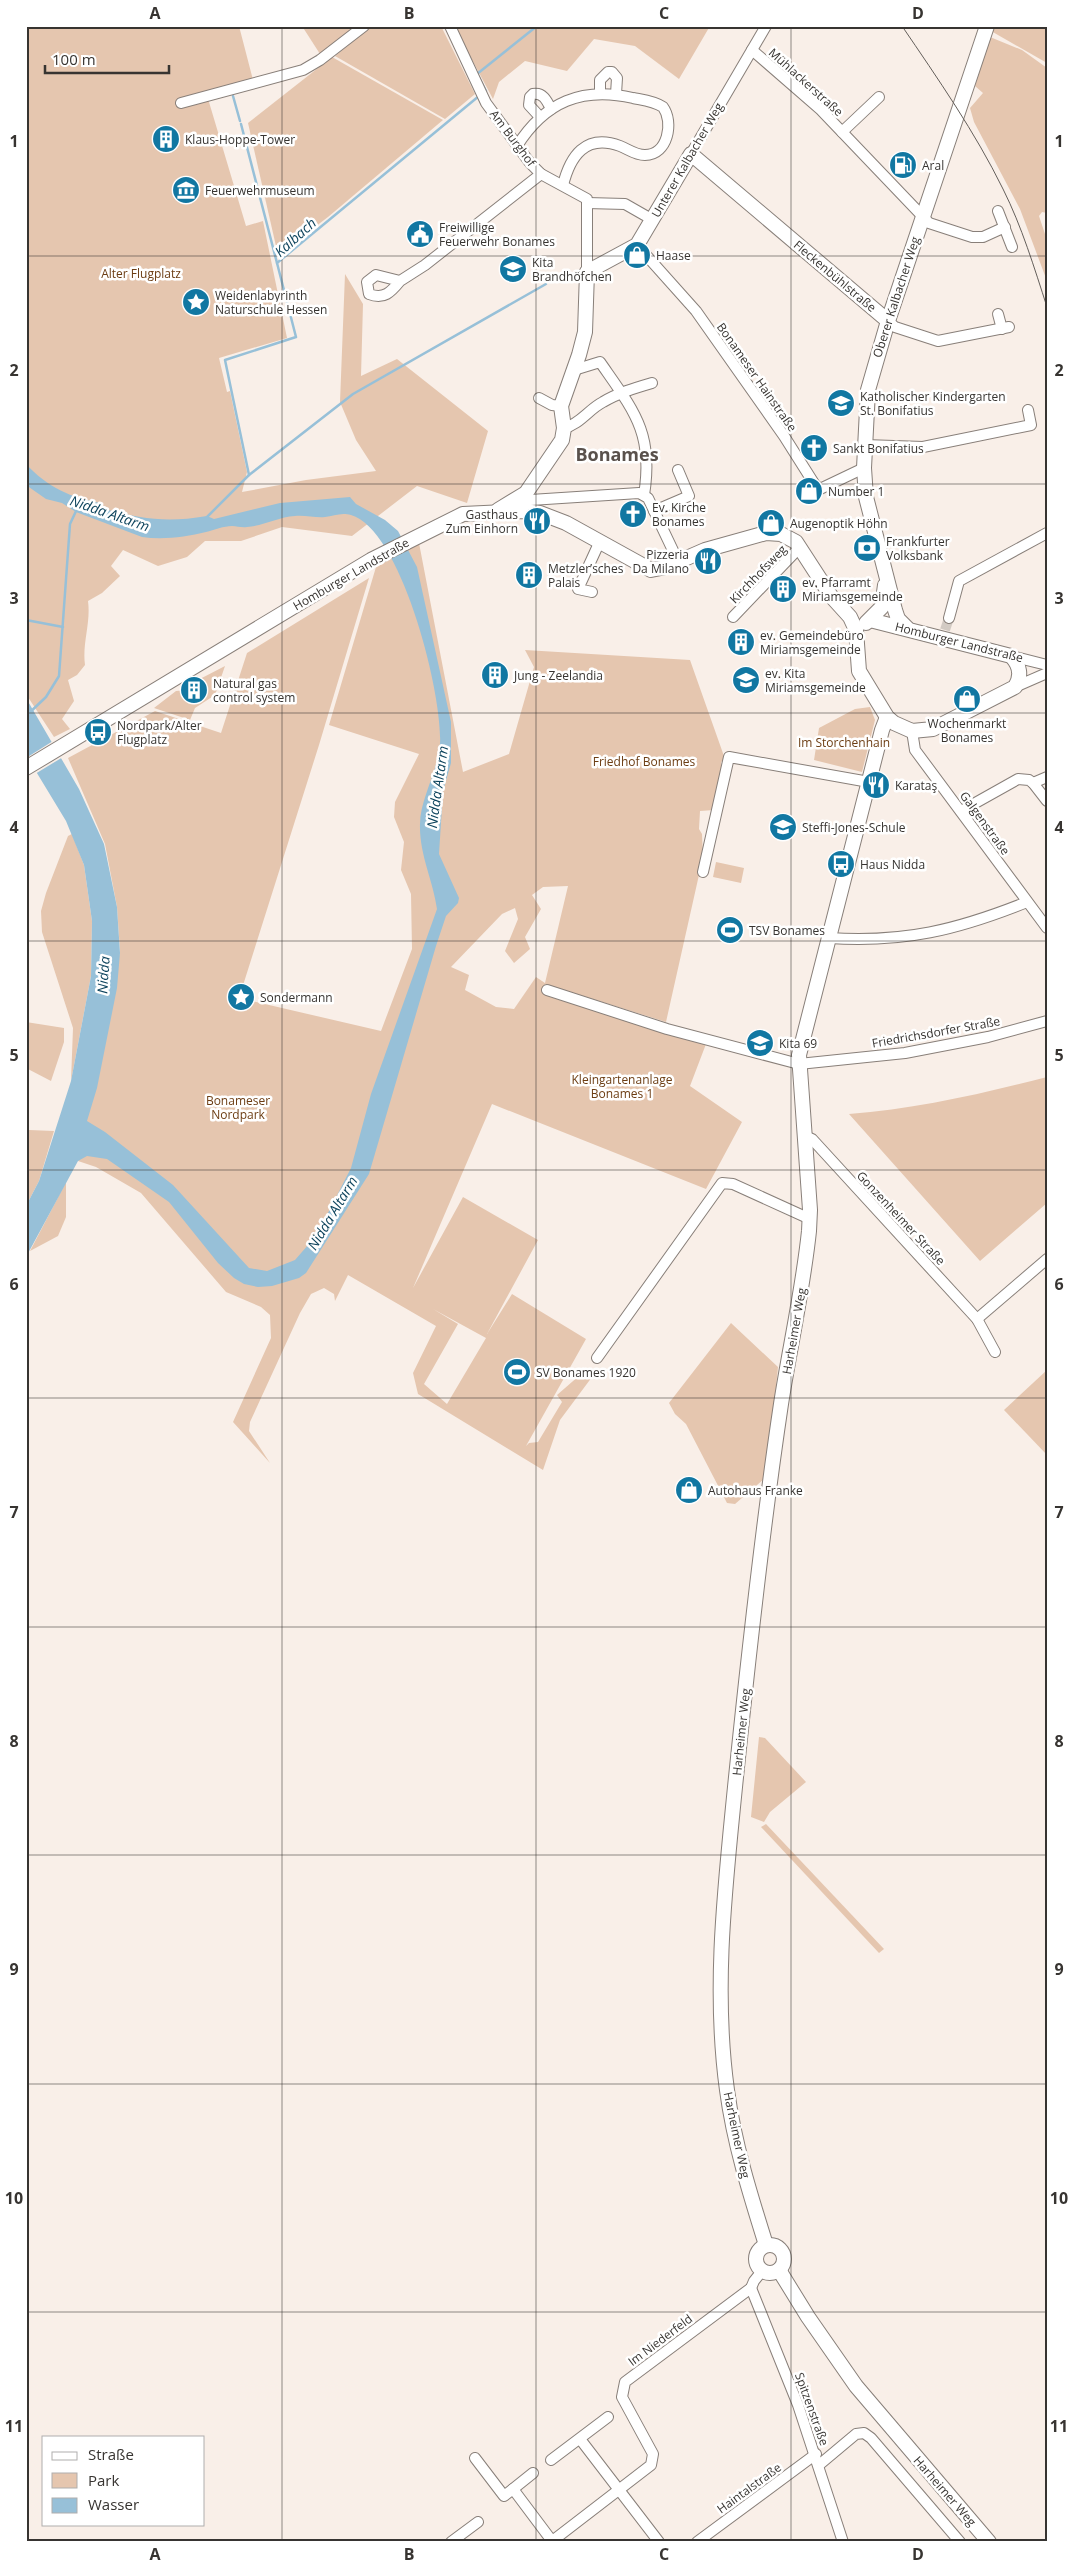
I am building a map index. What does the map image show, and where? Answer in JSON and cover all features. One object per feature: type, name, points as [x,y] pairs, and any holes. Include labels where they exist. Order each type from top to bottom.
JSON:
[{"type":"street","points":[[181,103],[303,70],[364,26]]},
{"type":"street","name":"Am Burghof","points":[[450,26],[481,94],[517,146],[541,174],[584,195],[587,203]]},
{"type":"street","name":"Unterer Kalbacher Weg","points":[[587,272],[637,245],[766,26]]},
{"type":"street","name":"Oberer Kalbacher Weg","points":[[907,628],[898,619],[885,576],[866,497],[864,468],[870,380],[987,26]]},
{"type":"street","name":"Mühlackerstraße","points":[[752,50],[821,110],[922,218]]},
{"type":"street","points":[[600,93],[600,80],[608,72],[612,72],[617,78],[616,94]]},
{"type":"street","points":[[517,146],[540,117],[551,109],[572,99],[600,93],[616,94],[662,107],[669,126],[664,143],[655,152],[644,155],[610,143],[586,147],[570,160],[563,185]]},
{"type":"street","points":[[540,117],[529,105],[530,97],[533,94],[540,94],[544,97],[551,109]]},
{"type":"street","name":"Mühlackerstraße","points":[[842,132],[879,97]]},
{"type":"street","name":"Fleckenbühlstraße","points":[[691,154],[895,327],[938,341],[1005,328],[998,314]]},
{"type":"street","points":[[400,281],[425,265],[541,174]]},
{"type":"street","points":[[653,220],[624,204],[587,203],[585,332],[561,406],[564,428],[562,440],[534,484],[527,506],[566,523],[651,570],[705,550],[766,533],[781,534],[800,547],[831,596],[850,617],[856,630],[859,671],[887,717],[894,724],[912,730],[926,731],[942,726],[1015,686],[1047,673]]},
{"type":"street","points":[[998,211],[1012,246]]},
{"type":"street","points":[[922,218],[929,223],[972,238],[983,237],[1005,227]]},
{"type":"street","name":"Bonameser Hainstraße","points":[[637,245],[696,311],[820,490],[864,468]]},
{"type":"street","points":[[574,370],[600,362],[640,426],[646,442],[647,458],[644,495],[654,511],[678,561]]},
{"type":"street","points":[[564,428],[572,426],[593,408],[621,393],[652,383]]},
{"type":"street","points":[[539,398],[546,403],[561,406]]},
{"type":"street","points":[[865,445],[923,447],[1031,425],[1028,410]]},
{"type":"street","points":[[654,511],[689,496],[678,470]]},
{"type":"street","name":"Homburger Landstraße","points":[[26,768],[377,556],[458,516],[469,512],[495,511],[639,493],[644,495]]},
{"type":"street","points":[[949,618],[959,581],[1047,533]]},
{"type":"street","points":[[592,592],[578,589],[600,542]]},
{"type":"street","name":"Kirchhofsweg","points":[[733,617],[800,547]]},
{"type":"street","name":"Oberer Kalbacher Weg","points":[[856,630],[870,620],[882,607],[885,576]]},
{"type":"street","name":"Homburger Landstraße","points":[[870,620],[944,634],[1011,656],[1047,665]]},
{"type":"street","points":[[1011,656],[1019,670],[1015,686]]},
{"type":"street","name":"Harheimer Weg","points":[[766,2244],[741,2163],[727,2092],[722,2047],[720,1957],[757,1578],[782,1404],[808,1249],[810,1219],[798,1064],[801,1046],[887,717]]},
{"type":"street","name":"Galgenstraße","points":[[912,730],[916,750],[1047,928]]},
{"type":"street","points":[[703,872],[729,756],[869,782]]},
{"type":"street","points":[[1033,783],[1047,776]]},
{"type":"street","points":[[961,811],[1018,779],[1029,780],[1033,783],[1047,801]]},
{"type":"street","points":[[829,938],[865,940],[908,938],[985,919],[1027,902]]},
{"type":"street","points":[[547,990],[667,1029],[798,1064]]},
{"type":"street","name":"Friedrichsdorfer Straße","points":[[798,1064],[914,1052],[988,1037],[1047,1021]]},
{"type":"street","name":"Gonzenheimer Straße","points":[[805,1136],[818,1146],[977,1319],[995,1352]]},
{"type":"street","points":[[596,1358],[722,1182],[733,1184],[810,1219]]},
{"type":"street","points":[[977,1319],[1047,1259]]},
{"type":"street","points":[[766,2244],[777,2246],[784,2254],[784,2263],[779,2270],[769,2273],[762,2271],[756,2263],[756,2254],[766,2244]]},
{"type":"street","name":"Harheimer Weg","points":[[779,2270],[808,2317],[856,2386],[987,2541]]},
{"type":"street","name":"Im Niederfeld","points":[[513,2489],[552,2541],[651,2465],[653,2454],[622,2396],[625,2382],[752,2288],[754,2281],[762,2271]]},
{"type":"street","name":"Spitzenstraße","points":[[752,2288],[816,2454],[843,2542]]},
{"type":"street","points":[[551,2460],[608,2417]]},
{"type":"street","points":[[819,2465],[856,2434],[864,2433],[871,2438],[960,2542]]},
{"type":"street","points":[[580,2439],[659,2542]]},
{"type":"street","name":"Haintalstraße","points":[[697,2542],[816,2454]]},
{"type":"street","points":[[475,2458],[504,2496],[533,2473]]},
{"type":"street","points":[[451,2542],[478,2522]]},
{"type":"green space","name":"Alter Flugplatz","points":[[26,26],[239,26],[253,80],[206,92],[246,226],[263,221],[287,338],[219,358],[227,392],[230,391],[247,472],[242,492],[306,480],[376,471],[356,440],[340,402],[345,274],[363,304],[361,376],[397,359],[488,431],[467,503],[417,486],[352,536],[282,527],[241,541],[205,541],[187,557],[158,566],[123,550],[111,566],[120,576],[102,593],[88,601],[85,665],[77,675],[68,680],[74,701],[62,719],[70,729],[54,737],[26,694]]},
{"type":"green space","points":[[302,26],[359,26],[320,54]]},
{"type":"green space","points":[[372,26],[441,26],[475,94],[445,119],[335,56]]},
{"type":"green space","points":[[454,26],[710,26],[679,79],[635,46],[594,39],[567,71],[525,61],[499,82],[493,99]]},
{"type":"green space","points":[[993,26],[1047,26],[1047,63],[991,31]]},
{"type":"green space","points":[[990,37],[1022,50],[1047,68],[1047,213],[1042,212],[1039,216],[1047,240],[1047,281],[1020,209],[974,122],[970,108],[983,93],[975,86]]},
{"type":"green space","points":[[332,57],[443,120],[328,217],[278,255],[248,123]]},
{"type":"green space","points":[[419,543],[463,772],[509,754],[534,667],[525,650],[690,660],[725,759],[721,762],[722,771],[714,810],[700,811],[699,829],[702,834],[703,857],[666,1022],[545,984],[550,997],[706,1044],[690,1086],[742,1122],[706,1189],[492,1104],[413,1288],[463,1197],[538,1240],[487,1334],[512,1294],[586,1339],[526,1446],[529,1443],[538,1442],[562,1402],[557,1395],[588,1368],[592,1377],[560,1420],[543,1470],[418,1394],[413,1373],[436,1326],[348,1275],[335,1301],[334,1294],[324,1288],[311,1294],[300,1313],[250,1422],[249,1431],[270,1463],[233,1422],[271,1338],[270,1315],[261,1307],[226,1292],[141,1193],[96,1167],[78,1161],[120,951],[117,907],[105,844],[68,758],[155,711],[221,733],[247,653],[369,578],[319,745],[239,998],[381,1031],[412,949],[411,894],[401,870],[404,842],[394,817],[395,802],[419,754],[329,725],[376,567]],"holes":[[[568,886],[545,983],[536,977],[514,1009],[496,1007],[465,990],[469,975],[451,967],[502,914],[515,908],[518,919],[505,951],[514,963],[530,949],[525,937],[541,909],[532,895],[543,887]],[[433,1309],[486,1338],[447,1404],[424,1384],[458,1324]]]},
{"type":"green space","points":[[225,666],[215,695],[195,708],[190,720],[154,708],[176,691],[187,690],[191,697],[201,690],[196,681]]},
{"type":"green space","name":"Im Storchenhain","points":[[870,707],[875,720],[862,772],[814,760],[819,728],[855,709]]},
{"type":"green space","points":[[72,834],[84,865],[92,921],[91,976],[71,1081],[73,1028],[42,932],[41,911],[68,836]]},
{"type":"green space","points":[[716,862],[744,868],[741,883],[713,877]]},
{"type":"green space","points":[[26,1022],[64,1028],[64,1042],[51,1081],[26,1068]]},
{"type":"green space","points":[[1047,1077],[1047,1203],[980,1261],[849,1114],[874,1112],[948,1100]]},
{"type":"green space","points":[[29,1130],[54,1131],[39,1181],[26,1206],[26,1133]]},
{"type":"green space","points":[[66,1182],[66,1217],[58,1236],[30,1251]]},
{"type":"green space","points":[[731,1323],[778,1367],[769,1457],[764,1479],[735,1504],[727,1503],[686,1424],[675,1414],[669,1403]]},
{"type":"green space","points":[[1047,1370],[1047,1455],[1004,1410]]},
{"type":"green space","points":[[759,1737],[765,1738],[806,1782],[770,1812],[764,1822],[751,1817]]},
{"type":"green space","points":[[766,1824],[884,1949],[879,1953],[761,1827]]},
{"type":"water","points":[[26,464],[42,479],[70,495],[102,503],[104,509],[155,519],[207,516],[214,519],[280,503],[350,497],[356,504],[385,520],[398,531],[417,567],[451,722],[451,763],[443,791],[439,854],[459,898],[458,903],[446,916],[436,946],[369,1174],[306,1273],[299,1278],[272,1286],[258,1287],[244,1284],[234,1278],[218,1263],[169,1202],[107,1159],[87,1156],[78,1161],[26,1257],[26,1206],[39,1181],[71,1081],[91,976],[92,921],[84,865],[66,821],[26,755],[26,698],[79,789],[104,844],[117,907],[120,953],[117,988],[97,1088],[87,1121],[105,1132],[173,1185],[249,1268],[267,1271],[295,1260],[315,1237],[351,1168],[371,1094],[437,909],[422,846],[420,824],[423,805],[439,754],[439,721],[435,690],[416,617],[387,550],[370,527],[351,515],[341,514],[328,517],[295,516],[253,526],[222,527],[182,537],[142,537],[76,512],[62,503],[46,499],[26,485]]},
{"type":"pier","points":[[53,741],[63,757],[35,774],[26,758]]},
{"type":"waterway","name":"Kalbach","points":[[484,93],[486,91],[477,74],[537,26]]},
{"type":"waterway","points":[[233,96],[240,121]]},
{"type":"waterway","name":"Kalbach","points":[[206,518],[249,475],[225,360],[296,337],[277,263],[479,96]]},
{"type":"waterway","points":[[241,124],[277,263]]},
{"type":"waterway","points":[[249,475],[353,394],[546,284]]},
{"type":"waterway","name":"Nidda Altarm","points":[[26,716],[46,697],[59,676],[70,524],[77,509]]},
{"type":"waterway","points":[[26,620],[63,627]]},
{"type":"tunnel","points":[[945,630],[949,618]]},
{"type":"tram line","points":[[902,26],[955,106],[992,168],[1022,232],[1047,307]]},
{"type":"place","name":"Klaus-Hoppe-Tower","points":[[166,139]]},
{"type":"place","name":"Aral","points":[[903,165]]},
{"type":"place","name":"Feuerwehrmuseum","points":[[186,190]]},
{"type":"place","name":"Freiwillige Feuerwehr Bonames","points":[[420,234]]},
{"type":"place","name":"Haase","points":[[637,255]]},
{"type":"place","name":"Kita Brandhöfchen","points":[[513,269]]},
{"type":"place","name":"Weidenlabyrinth Naturschule Hessen","points":[[196,302]]},
{"type":"place","name":"Katholischer Kindergarten St. Bonifatius","points":[[841,403]]},
{"type":"place","name":"Sankt Bonifatius","points":[[814,448]]},
{"type":"place","name":"Number 1","points":[[809,491]]},
{"type":"place","name":"Ev. Kirche Bonames","points":[[633,514]]},
{"type":"place","name":"Gasthaus Zum Einhorn","points":[[537,521]]},
{"type":"place","name":"Augenoptik Höhn","points":[[771,523]]},
{"type":"place","name":"Frankfurter Volksbank","points":[[867,548]]},
{"type":"place","name":"Pizzeria Da Milano","points":[[708,561]]},
{"type":"place","name":"Metzler’sches Palais","points":[[529,575]]},
{"type":"place","name":"ev. Pfarramt Miriamsgemeinde","points":[[783,589]]},
{"type":"place","name":"ev. Gemeindebüro Miriamsgemeinde","points":[[741,642]]},
{"type":"place","name":"Jung - Zeelandia","points":[[495,675]]},
{"type":"place","name":"ev. Kita Miriamsgemeinde","points":[[746,680]]},
{"type":"place","name":"Natural gas control system","points":[[194,690]]},
{"type":"place","name":"Wochenmarkt Bonames","points":[[967,699]]},
{"type":"place","name":"Nordpark/Alter Flugplatz","points":[[98,732]]},
{"type":"place","name":"Karataş","points":[[876,785]]},
{"type":"place","name":"Steffi-Jones-Schule","points":[[783,827]]},
{"type":"place","name":"Haus Nidda","points":[[841,864]]},
{"type":"place","name":"TSV Bonames","points":[[730,930]]},
{"type":"place","name":"Sondermann","points":[[241,997]]},
{"type":"place","name":"Kita 69","points":[[760,1043]]},
{"type":"place","name":"SV Bonames 1920","points":[[517,1372]]},
{"type":"place","name":"Autohaus Franke","points":[[689,1490]]},
{"type":"district","name":"Bonames","points":[[617,454]]},
{"type":"park label","name":"Friedhof Bonames","points":[[644,761]]},
{"type":"park label","name":"Kleingartenanlage Bonames 1","points":[[622,1086]]},
{"type":"park label","name":"Bonameser Nordpark","points":[[238,1107]]},
{"type":"water label","name":"Nidda","points":[[103,975]]}]
